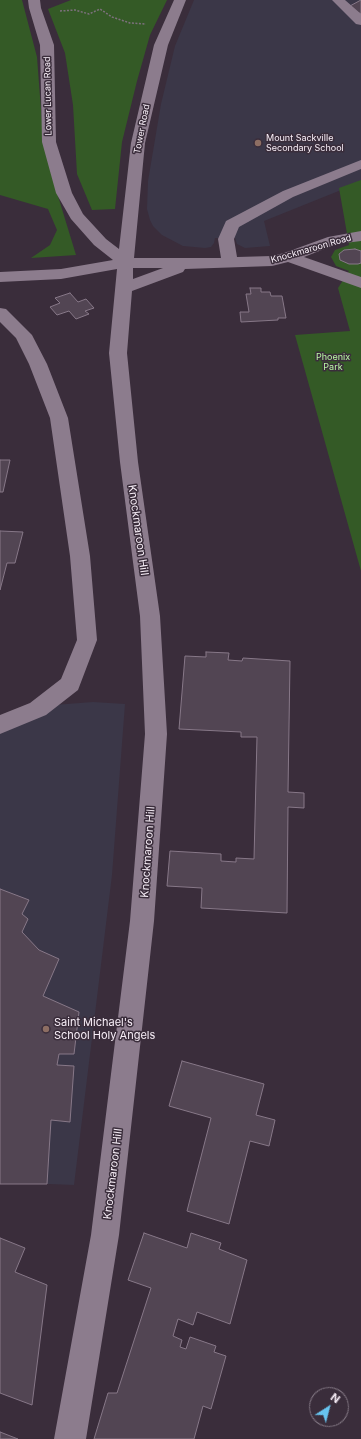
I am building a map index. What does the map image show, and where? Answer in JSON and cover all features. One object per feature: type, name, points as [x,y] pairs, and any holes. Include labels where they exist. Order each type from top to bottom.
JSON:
[{"type":"street","name":"Lower Lucan Road","points":[[34,0],[35,8],[47,45],[49,142],[56,169],[64,193],[76,216],[100,242],[125,275]]},
{"type":"street","name":"Tower Road","points":[[125,275],[138,143],[161,45],[180,0]]},
{"type":"street","points":[[338,0],[361,21]]},
{"type":"street","points":[[230,262],[226,239],[232,224],[288,194],[361,164]]},
{"type":"street","name":"Knockmaroon Road","points":[[125,275],[190,264],[272,261],[289,257],[334,240],[361,236]]},
{"type":"street","points":[[289,257],[361,283]]},
{"type":"street","name":"Knockmaroon Road","points":[[125,275],[190,264]]},
{"type":"street","points":[[0,277],[61,274],[125,275]]},
{"type":"street","name":"Knockmaroon Hill","points":[[70,1439],[106,1234],[142,921],[156,734],[150,616],[128,462],[118,353],[125,275]]},
{"type":"street","points":[[0,313],[23,335],[38,364],[59,418],[80,556],[87,640],[70,684],[38,709],[0,725]]},
{"type":"path","points":[[60,11],[75,10],[88,14],[100,9],[112,17],[130,23],[170,24]]},
{"type":"shaded area","name":"Mount Sackville Secondary School","points":[[194,0],[361,0],[361,182],[264,221],[270,246],[245,248],[237,244],[235,238],[215,238],[211,247],[205,248],[183,246],[162,235],[153,226],[150,220],[147,209],[148,181],[161,104],[175,46]]},
{"type":"shaded area","name":"Saint Michael's School Holy Angels","points":[[93,702],[125,704],[112,875],[74,1185],[0,1182],[0,730],[54,705]]},
{"type":"green space","points":[[0,0],[22,0],[37,57],[43,136],[58,196],[76,255],[31,258],[50,245],[57,230],[48,209],[0,195]]},
{"type":"green space","points":[[71,0],[167,0],[150,35],[137,81],[122,142],[115,209],[92,210],[77,174],[73,105],[65,53],[48,9]]},
{"type":"green space","name":"Phoenix Park","points":[[361,180],[361,571],[295,335],[350,331],[338,288],[349,271],[336,266],[331,257],[335,250],[349,245],[339,188]]},
{"type":"building","points":[[361,0],[361,14],[348,7]]},
{"type":"building","points":[[355,249],[361,251],[361,263],[349,264],[340,260],[339,254],[344,250]]},
{"type":"building","points":[[250,288],[261,288],[261,292],[270,292],[271,296],[282,296],[286,318],[278,318],[278,320],[241,322],[240,312],[249,312],[246,294],[251,294]]},
{"type":"building","points":[[70,293],[78,302],[86,299],[94,308],[85,311],[89,314],[76,319],[69,311],[57,315],[50,307],[60,303],[55,298]]},
{"type":"building","points":[[0,460],[10,460],[3,492],[0,492]]},
{"type":"building","points":[[0,531],[23,532],[15,563],[7,563],[0,590]]},
{"type":"building","points":[[206,652],[229,653],[228,660],[242,661],[243,658],[290,661],[288,792],[304,793],[304,808],[288,807],[287,913],[201,908],[202,888],[167,886],[170,851],[221,854],[221,861],[236,862],[236,858],[254,859],[257,737],[241,737],[241,732],[179,729],[185,656],[206,657]]},
{"type":"building","points":[[0,889],[29,900],[22,914],[28,919],[22,932],[39,950],[59,959],[43,996],[79,1012],[74,1054],[59,1054],[57,1065],[74,1066],[70,1122],[51,1120],[47,1184],[0,1184]]},
{"type":"building","points":[[182,1061],[264,1084],[256,1115],[275,1120],[269,1146],[250,1141],[229,1224],[187,1211],[211,1118],[169,1106]]},
{"type":"building","points":[[144,1233],[187,1248],[191,1233],[221,1243],[219,1249],[247,1260],[230,1324],[197,1312],[193,1325],[178,1319],[173,1336],[182,1340],[180,1347],[186,1349],[190,1337],[216,1346],[214,1352],[226,1356],[211,1409],[203,1406],[194,1439],[94,1439],[108,1393],[117,1393],[151,1288],[128,1280]]},
{"type":"building","points":[[0,1238],[25,1248],[15,1272],[47,1285],[32,1405],[0,1393]]},
{"type":"building","points":[[0,1432],[18,1439],[0,1439]]},
{"type":"place","name":"Mount Sackville Secondary School","points":[[258,143]]},
{"type":"place","name":"Saint Michael's School Holy Angels","points":[[46,1029]]}]
